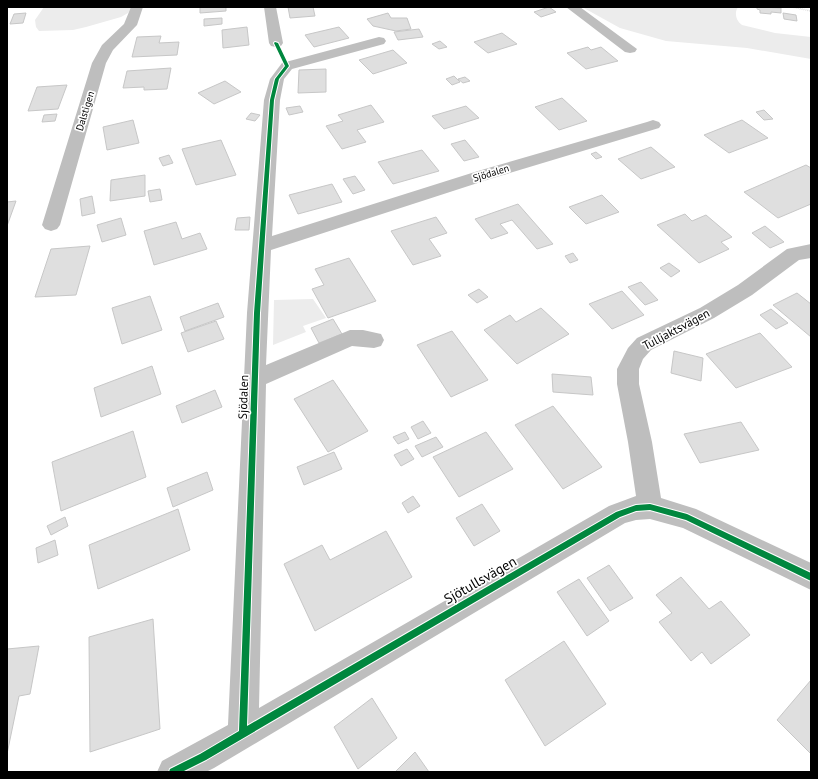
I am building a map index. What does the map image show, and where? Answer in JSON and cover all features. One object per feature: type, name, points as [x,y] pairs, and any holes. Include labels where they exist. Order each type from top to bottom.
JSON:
[{"type":"street","name":"Dalstigen","points":[[51,225],[99,63],[107,48],[130,26],[137,7]]},
{"type":"street","points":[[270,7],[276,43]]},
{"type":"street","points":[[572,7],[630,49]]},
{"type":"street","name":"Sjödalen","points":[[243,733],[261,246],[272,100],[277,79],[287,66],[379,41]]},
{"type":"street","name":"Sjödalen","points":[[261,246],[484,175],[653,125]]},
{"type":"street","name":"Tulljaktsvägen","points":[[650,507],[640,442],[628,384],[628,369],[635,354],[644,344],[708,313],[745,290],[794,254],[811,251]]},
{"type":"street","points":[[255,379],[350,338],[374,340]]},
{"type":"street","name":"Sjötullsvägen","points":[[172,772],[203,757],[618,514],[636,508],[650,507],[687,517],[811,577]]},
{"type":"path","points":[[792,7],[811,11]]},
{"type":"shaded area","points":[[44,7],[132,7],[128,13],[121,17],[86,27],[73,30],[39,31],[36,27],[35,20]]},
{"type":"shaded area","points":[[582,7],[738,7],[736,17],[742,25],[775,33],[811,37],[811,59],[747,48],[666,41],[620,28]]},
{"type":"shaded area","points":[[313,299],[326,318],[303,326],[306,332],[273,345],[274,300]]},
{"type":"building","points":[[200,7],[226,7],[226,11],[200,13]]},
{"type":"building","points":[[288,7],[313,7],[315,16],[290,18]]},
{"type":"building","points":[[549,7],[556,12],[541,17],[534,12]]},
{"type":"building","points":[[757,7],[781,8],[781,13],[760,13],[760,10],[757,9]]},
{"type":"building","points":[[26,13],[23,23],[10,24],[14,14]]},
{"type":"building","points":[[388,13],[391,18],[407,18],[411,29],[396,31],[373,26],[367,19]]},
{"type":"building","points":[[783,13],[796,15],[797,21],[784,19]]},
{"type":"building","points":[[222,18],[222,24],[204,26],[204,19]]},
{"type":"building","points":[[247,27],[249,45],[223,48],[222,30]]},
{"type":"building","points":[[339,27],[349,38],[314,47],[305,35]]},
{"type":"building","points":[[419,29],[423,37],[398,40],[394,32]]},
{"type":"building","points":[[502,33],[517,44],[488,53],[474,42]]},
{"type":"building","points":[[161,36],[159,43],[179,42],[177,55],[132,57],[137,37]]},
{"type":"building","points":[[440,41],[447,47],[439,49],[432,44]]},
{"type":"building","points":[[588,47],[591,50],[601,47],[618,61],[586,69],[567,53]]},
{"type":"building","points":[[393,50],[407,63],[373,74],[359,60]]},
{"type":"building","points":[[171,68],[167,89],[144,90],[144,87],[123,88],[127,71]]},
{"type":"building","points":[[326,69],[326,92],[298,93],[299,70]]},
{"type":"building","points":[[454,76],[460,82],[452,85],[446,79]]},
{"type":"building","points":[[465,77],[470,81],[463,83],[458,79]]},
{"type":"building","points":[[225,81],[241,92],[214,104],[198,93]]},
{"type":"building","points":[[67,85],[58,109],[28,111],[37,87]]},
{"type":"building","points":[[562,98],[587,121],[559,130],[535,107]]},
{"type":"building","points":[[371,105],[384,122],[357,130],[366,142],[342,149],[326,126],[343,121],[338,115]]},
{"type":"building","points":[[300,106],[303,112],[289,115],[286,108]]},
{"type":"building","points":[[466,106],[479,118],[444,129],[432,116]]},
{"type":"building","points":[[764,110],[773,119],[764,120],[756,112]]},
{"type":"building","points":[[251,113],[260,115],[255,121],[246,119]]},
{"type":"building","points":[[57,114],[55,121],[42,122],[44,115]]},
{"type":"building","points":[[133,120],[139,143],[107,150],[103,127]]},
{"type":"building","points":[[742,120],[768,138],[729,153],[704,135]]},
{"type":"building","points":[[221,140],[236,175],[196,185],[182,149]]},
{"type":"building","points":[[465,140],[479,157],[464,161],[451,144]]},
{"type":"building","points":[[651,147],[675,167],[641,179],[618,159]]},
{"type":"building","points":[[422,150],[439,171],[393,184],[378,162]]},
{"type":"building","points":[[596,152],[602,157],[596,159],[591,154]]},
{"type":"building","points":[[169,155],[173,163],[163,166],[159,158]]},
{"type":"building","points":[[806,165],[811,168],[811,204],[778,218],[744,192]]},
{"type":"building","points":[[145,175],[145,196],[110,201],[111,180]]},
{"type":"building","points":[[355,176],[365,190],[353,194],[343,179]]},
{"type":"building","points":[[332,184],[342,202],[298,214],[289,195]]},
{"type":"building","points":[[160,189],[162,200],[150,202],[148,191]]},
{"type":"building","points":[[602,195],[619,212],[586,224],[569,207]]},
{"type":"building","points":[[92,196],[95,213],[82,216],[80,199]]},
{"type":"building","points":[[16,201],[7,226],[7,202]]},
{"type":"building","points":[[518,204],[553,244],[537,249],[512,220],[500,224],[508,233],[491,239],[475,219]]},
{"type":"building","points":[[685,214],[692,221],[706,215],[732,237],[721,242],[729,249],[699,263],[657,225]]},
{"type":"building","points":[[250,217],[249,230],[235,230],[237,218]]},
{"type":"building","points":[[436,217],[447,233],[429,239],[441,256],[413,265],[391,231]]},
{"type":"building","points":[[121,218],[126,235],[102,242],[97,225]]},
{"type":"building","points":[[176,222],[182,239],[200,233],[207,249],[154,265],[144,231]]},
{"type":"building","points":[[765,226],[784,242],[770,248],[752,233]]},
{"type":"building","points":[[90,246],[76,295],[35,297],[51,249]]},
{"type":"building","points":[[573,253],[578,260],[570,263],[565,256]]},
{"type":"building","points":[[349,258],[376,301],[328,318],[312,289],[324,285],[315,269]]},
{"type":"building","points":[[669,263],[680,271],[671,277],[660,268]]},
{"type":"building","points":[[641,282],[658,300],[645,305],[628,287]]},
{"type":"building","points":[[479,289],[488,297],[477,303],[468,295]]},
{"type":"building","points":[[622,291],[644,315],[612,329],[589,304]]},
{"type":"building","points":[[797,293],[811,304],[811,337],[773,305]]},
{"type":"building","points":[[150,296],[162,330],[122,344],[112,308]]},
{"type":"building","points":[[218,303],[224,317],[185,331],[180,317]]},
{"type":"building","points":[[541,308],[569,334],[517,364],[484,330],[510,315],[516,322]]},
{"type":"building","points":[[771,309],[788,323],[776,329],[760,315]]},
{"type":"building","points":[[333,319],[342,334],[319,343],[311,328]]},
{"type":"building","points":[[216,321],[224,339],[188,352],[181,333]]},
{"type":"building","points":[[452,331],[488,380],[451,397],[417,345]]},
{"type":"building","points":[[760,333],[792,367],[736,388],[706,354]]},
{"type":"building","points":[[674,351],[703,358],[701,381],[671,373]]},
{"type":"building","points":[[152,366],[161,394],[101,417],[94,388]]},
{"type":"building","points":[[552,374],[591,377],[593,395],[553,392]]},
{"type":"building","points":[[333,380],[368,431],[328,452],[294,399]]},
{"type":"building","points":[[215,390],[222,407],[182,423],[176,406]]},
{"type":"building","points":[[553,406],[602,467],[563,489],[515,425]]},
{"type":"building","points":[[423,421],[431,433],[418,439],[411,427]]},
{"type":"building","points":[[741,422],[759,450],[700,463],[684,434]]},
{"type":"building","points":[[133,431],[146,477],[61,511],[52,462]]},
{"type":"building","points":[[405,432],[409,439],[398,444],[393,437]]},
{"type":"building","points":[[486,432],[513,469],[459,497],[433,457]]},
{"type":"building","points":[[436,437],[443,447],[422,457],[415,446]]},
{"type":"building","points":[[407,449],[414,459],[401,466],[394,455]]},
{"type":"building","points":[[334,452],[342,469],[304,485],[297,467]]},
{"type":"building","points":[[207,472],[213,490],[173,507],[167,488]]},
{"type":"building","points":[[413,496],[420,506],[408,513],[402,503]]},
{"type":"building","points":[[482,504],[500,531],[474,546],[456,518]]},
{"type":"building","points":[[178,509],[190,550],[98,589],[89,545]]},
{"type":"building","points":[[65,517],[68,526],[51,535],[47,526]]},
{"type":"building","points":[[386,531],[412,577],[315,631],[284,564],[322,545],[330,560]]},
{"type":"building","points":[[55,540],[58,555],[38,563],[36,548]]},
{"type":"building","points":[[609,565],[633,598],[610,611],[587,578]]},
{"type":"building","points":[[681,577],[709,609],[721,601],[750,635],[711,664],[702,652],[691,661],[659,622],[672,613],[656,595]]},
{"type":"building","points":[[579,579],[609,621],[587,636],[557,592]]},
{"type":"building","points":[[153,619],[160,729],[90,752],[89,637]]},
{"type":"building","points":[[564,641],[606,704],[545,746],[505,680]]},
{"type":"building","points":[[39,646],[30,694],[19,696],[7,754],[7,649]]},
{"type":"building","points":[[811,680],[811,754],[777,720]]},
{"type":"building","points":[[372,698],[397,738],[358,769],[334,727]]},
{"type":"building","points":[[415,752],[429,772],[395,772]]},
{"type":"cycle path","points":[[243,733],[257,313],[272,100],[277,79],[287,66],[276,43]]},
{"type":"cycle path","points":[[173,772],[203,757],[618,514],[636,508],[650,507],[687,517],[811,577]]}]
